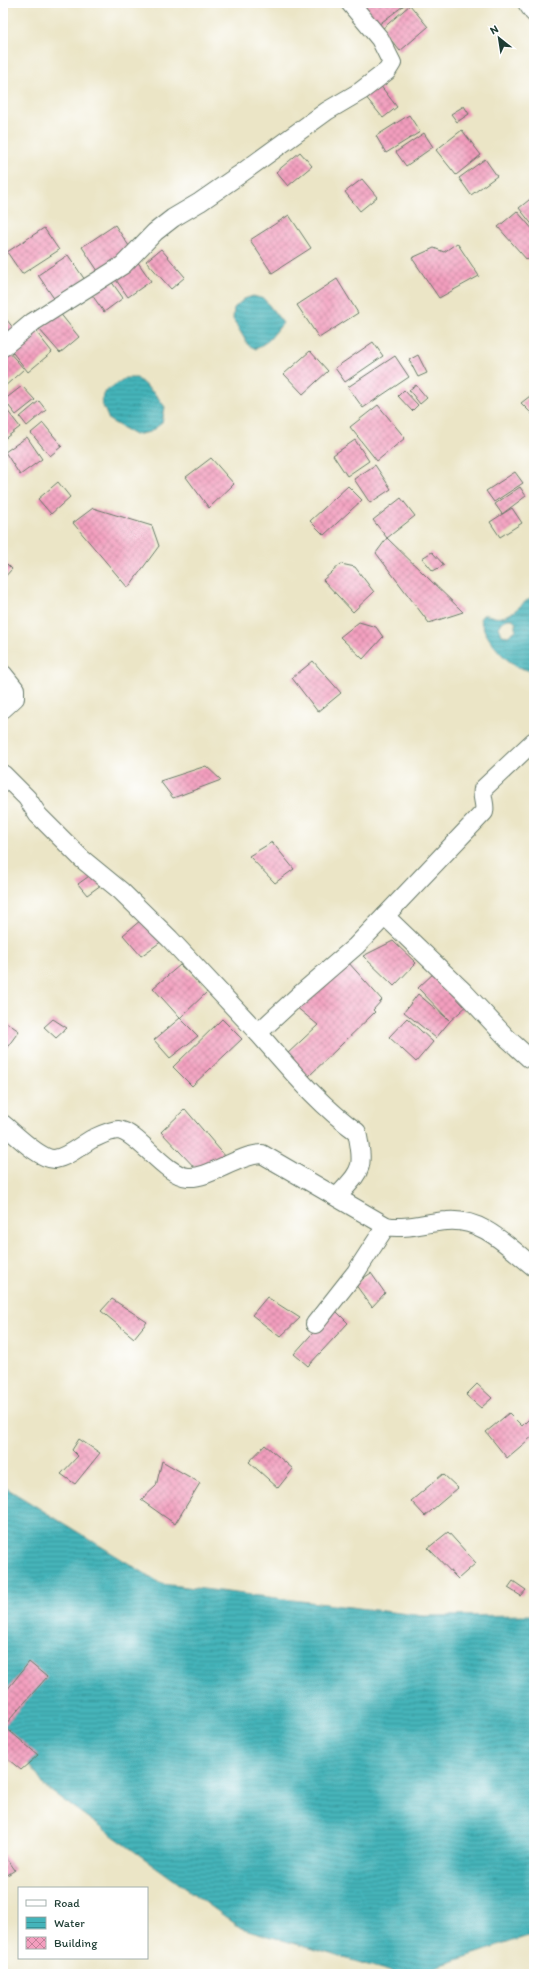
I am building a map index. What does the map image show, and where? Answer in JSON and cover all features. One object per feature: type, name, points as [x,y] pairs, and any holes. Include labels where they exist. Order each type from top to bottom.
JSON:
[{"type":"street","points":[[3,347],[33,322],[123,265],[155,232],[173,218],[200,202],[327,111],[361,91],[387,71],[392,63],[380,39],[350,3]]},
{"type":"street","points":[[527,3],[534,13]]},
{"type":"street","points":[[3,674],[15,689],[15,698],[3,709]]},
{"type":"street","points":[[258,1033],[356,946],[484,812],[486,805],[482,796],[483,789],[534,741]]},
{"type":"street","points":[[3,774],[27,798],[38,814],[82,859],[121,891],[170,939],[319,1101],[337,1118],[357,1132],[362,1155],[358,1173],[337,1197]]},
{"type":"street","points":[[385,916],[464,992],[507,1038],[529,1058],[534,1058]]},
{"type":"street","points":[[3,1124],[41,1156],[54,1159],[66,1155],[98,1136],[118,1130],[129,1135],[177,1174],[188,1177],[201,1175],[250,1154],[262,1154],[386,1226],[399,1229],[447,1221],[468,1221],[500,1239],[534,1267]]},
{"type":"street","points":[[314,1324],[356,1272],[386,1226]]},
{"type":"water","points":[[253,296],[264,299],[283,323],[269,340],[256,349],[248,345],[233,319],[234,308],[244,299]]},
{"type":"water","points":[[125,378],[137,378],[157,396],[165,407],[162,423],[150,432],[135,435],[109,420],[101,401],[106,391]]},
{"type":"water","points":[[534,596],[534,673],[516,666],[503,656],[489,639],[480,619],[483,615],[502,617],[511,614]],"holes":[[[513,619],[516,624],[516,630],[508,636],[502,635],[499,627],[503,621]]]},
{"type":"water","points":[[3,1486],[162,1584],[424,1616],[534,1615],[534,1934],[415,1974],[399,1974],[241,1928],[45,1787],[3,1724]]},
{"type":"building","points":[[362,3],[407,3],[378,25]]},
{"type":"building","points":[[410,5],[428,27],[400,51],[382,29]]},
{"type":"building","points":[[380,85],[397,107],[383,118],[365,96]]},
{"type":"building","points":[[464,106],[469,114],[457,122],[451,114]]},
{"type":"building","points":[[409,115],[420,132],[386,153],[376,136]]},
{"type":"building","points":[[462,130],[481,155],[456,175],[436,150]]},
{"type":"building","points":[[424,133],[433,147],[406,166],[396,152]]},
{"type":"building","points":[[300,152],[312,166],[288,186],[276,172]]},
{"type":"building","points":[[485,159],[497,176],[471,195],[459,178]]},
{"type":"building","points":[[362,179],[377,197],[360,211],[345,192]]},
{"type":"building","points":[[534,196],[534,227],[519,208]]},
{"type":"building","points":[[517,211],[534,231],[534,254],[527,260],[498,227]]},
{"type":"building","points":[[289,215],[311,248],[272,273],[250,240]]},
{"type":"building","points":[[115,225],[131,249],[98,271],[82,247]]},
{"type":"building","points":[[44,228],[59,250],[22,274],[7,252]]},
{"type":"building","points":[[457,243],[479,276],[439,298],[412,258],[434,248],[444,252]]},
{"type":"building","points":[[161,249],[185,277],[171,289],[146,261]]},
{"type":"building","points":[[68,255],[85,280],[55,300],[38,275]]},
{"type":"building","points":[[137,261],[151,281],[128,297],[114,277]]},
{"type":"building","points":[[337,279],[358,313],[319,338],[297,305]]},
{"type":"building","points":[[111,281],[123,298],[104,312],[92,295]]},
{"type":"building","points":[[59,312],[79,337],[60,353],[39,329]]},
{"type":"building","points":[[3,315],[14,329],[3,338]]},
{"type":"building","points":[[34,329],[52,352],[28,372],[9,348]]},
{"type":"building","points":[[373,342],[383,356],[345,382],[335,368]]},
{"type":"building","points":[[8,351],[24,369],[3,388],[3,356]]},
{"type":"building","points":[[310,351],[328,371],[303,394],[284,374]]},
{"type":"building","points":[[418,355],[427,373],[418,377],[409,360]]},
{"type":"building","points":[[395,356],[409,377],[363,408],[348,387]]},
{"type":"building","points":[[416,385],[427,398],[420,404],[409,390]]},
{"type":"building","points":[[22,386],[35,400],[16,415],[4,400]]},
{"type":"building","points":[[404,390],[418,405],[412,411],[398,396]]},
{"type":"building","points":[[534,393],[534,416],[521,403]]},
{"type":"building","points":[[39,401],[46,410],[27,426],[20,417]]},
{"type":"building","points":[[3,405],[20,427],[3,440]]},
{"type":"building","points":[[378,405],[405,438],[377,461],[350,427]]},
{"type":"building","points":[[43,423],[62,446],[50,456],[31,433]]},
{"type":"building","points":[[27,437],[42,459],[20,475],[5,452]]},
{"type":"building","points":[[355,440],[369,461],[347,476],[333,455]]},
{"type":"building","points":[[211,458],[234,484],[209,508],[186,477]]},
{"type":"building","points":[[375,465],[391,489],[370,503],[354,479]]},
{"type":"building","points":[[515,472],[523,483],[494,502],[486,491]]},
{"type":"building","points":[[58,482],[70,497],[51,514],[38,499]]},
{"type":"building","points":[[348,486],[362,500],[324,535],[310,521]]},
{"type":"building","points":[[520,487],[526,496],[502,514],[495,504]]},
{"type":"building","points":[[401,498],[415,516],[387,538],[373,520]]},
{"type":"building","points":[[93,508],[152,526],[159,546],[128,588],[73,523]]},
{"type":"building","points":[[512,508],[522,523],[500,537],[490,522]]},
{"type":"building","points":[[387,538],[463,612],[429,623],[376,553]]},
{"type":"building","points":[[432,552],[444,565],[433,571],[422,558]]},
{"type":"building","points":[[7,564],[12,569],[3,579],[3,569]]},
{"type":"building","points":[[341,564],[355,567],[374,592],[353,612],[323,580]]},
{"type":"building","points":[[359,622],[376,627],[383,637],[363,659],[340,637]]},
{"type":"building","points":[[313,661],[341,693],[318,712],[292,678]]},
{"type":"building","points":[[206,766],[221,780],[173,798],[160,781]]},
{"type":"building","points":[[272,842],[294,869],[275,883],[249,856]]},
{"type":"building","points":[[92,874],[101,885],[87,895],[78,884]]},
{"type":"building","points":[[141,920],[162,941],[141,956],[123,935]]},
{"type":"building","points":[[393,941],[416,963],[394,986],[363,956]]},
{"type":"building","points":[[348,962],[382,1000],[373,1010],[375,1012],[308,1077],[286,1055],[318,1025],[295,1006]]},
{"type":"building","points":[[180,965],[208,991],[180,1018],[153,988]]},
{"type":"building","points":[[436,971],[469,1004],[450,1021],[436,1038],[404,1012],[418,994],[449,1020],[418,988]]},
{"type":"building","points":[[180,1018],[198,1036],[170,1058],[154,1040]]},
{"type":"building","points":[[407,1018],[433,1042],[416,1062],[389,1037]]},
{"type":"building","points":[[53,1019],[67,1028],[56,1038],[44,1027]]},
{"type":"building","points":[[222,1019],[242,1039],[192,1086],[173,1067]]},
{"type":"building","points":[[3,1020],[19,1031],[3,1053]]},
{"type":"building","points":[[185,1109],[226,1157],[198,1171],[161,1132]]},
{"type":"building","points":[[371,1273],[385,1293],[372,1307],[355,1284]]},
{"type":"building","points":[[267,1297],[300,1318],[280,1337],[252,1315]]},
{"type":"building","points":[[112,1299],[147,1322],[134,1338],[101,1311]]},
{"type":"building","points":[[334,1309],[348,1323],[308,1366],[294,1354]]},
{"type":"building","points":[[477,1384],[492,1398],[481,1408],[466,1395]]},
{"type":"building","points":[[509,1413],[522,1426],[534,1414],[534,1435],[507,1458],[486,1432]]},
{"type":"building","points":[[79,1439],[100,1453],[75,1484],[61,1474],[78,1456],[72,1450]]},
{"type":"building","points":[[265,1445],[293,1469],[278,1488],[249,1462]]},
{"type":"building","points":[[162,1461],[200,1483],[175,1524],[141,1500],[156,1486]]},
{"type":"building","points":[[443,1474],[458,1488],[425,1516],[411,1501]]},
{"type":"building","points":[[448,1532],[476,1563],[458,1579],[428,1548]]},
{"type":"building","points":[[513,1581],[526,1590],[521,1596],[508,1588]]},
{"type":"building","points":[[29,1662],[47,1677],[4,1726],[38,1755],[21,1770],[3,1755],[3,1695]]},
{"type":"building","points":[[3,1853],[15,1870],[3,1878]]}]
